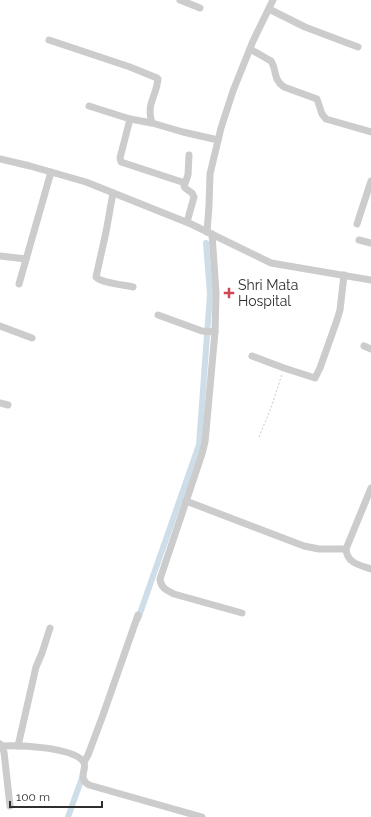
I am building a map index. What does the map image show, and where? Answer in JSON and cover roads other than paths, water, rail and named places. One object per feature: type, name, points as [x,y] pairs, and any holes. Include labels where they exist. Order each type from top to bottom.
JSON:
[{"type":"street","points":[[180,0],[200,8]]},
{"type":"street","points":[[242,613],[174,594],[165,590],[161,585],[160,579],[205,442],[211,332],[216,293],[209,233],[210,174],[218,140],[233,91],[250,49],[273,0]]},
{"type":"street","points":[[269,9],[305,27],[358,47]]},
{"type":"street","points":[[50,40],[130,67],[157,78],[157,85],[150,109],[152,123]]},
{"type":"street","points":[[250,49],[273,64],[274,74],[280,85],[317,99],[322,114],[326,119],[371,132]]},
{"type":"street","points":[[89,106],[130,119],[152,123],[218,140]]},
{"type":"street","points":[[130,119],[120,158],[121,162],[185,183]]},
{"type":"street","points":[[187,222],[194,197],[192,193],[185,188],[185,183],[188,176],[189,155]]},
{"type":"street","points":[[0,159],[86,182],[187,222],[271,263],[371,280]]},
{"type":"street","points":[[19,284],[51,172]]},
{"type":"street","points":[[357,224],[367,205],[371,181]]},
{"type":"street","points":[[114,193],[96,277],[104,281],[133,287]]},
{"type":"street","points":[[359,240],[371,243]]},
{"type":"street","points":[[0,256],[26,259]]},
{"type":"street","points":[[252,356],[315,378],[339,315],[344,276]]},
{"type":"street","points":[[158,315],[184,325],[211,332]]},
{"type":"street","points":[[0,326],[32,338]]},
{"type":"street","points":[[364,346],[371,349]]},
{"type":"street","points":[[0,403],[8,405]]},
{"type":"street","points":[[371,488],[346,548],[346,554],[352,562],[371,569]]},
{"type":"street","points":[[186,501],[304,546],[319,549],[346,548]]},
{"type":"street","points":[[138,615],[101,721],[84,762],[83,778],[87,784],[93,787],[202,817]]},
{"type":"street","points":[[18,746],[36,668],[50,628]]},
{"type":"street","points":[[10,806],[4,752],[1,745],[62,750],[84,762]]},
{"type":"waterway","points":[[138,619],[199,445],[210,294],[206,243]]},
{"type":"waterway","points":[[68,817],[83,775]]},
{"type":"place","name":"Shri Mata Hospital","points":[[229,293]]}]
